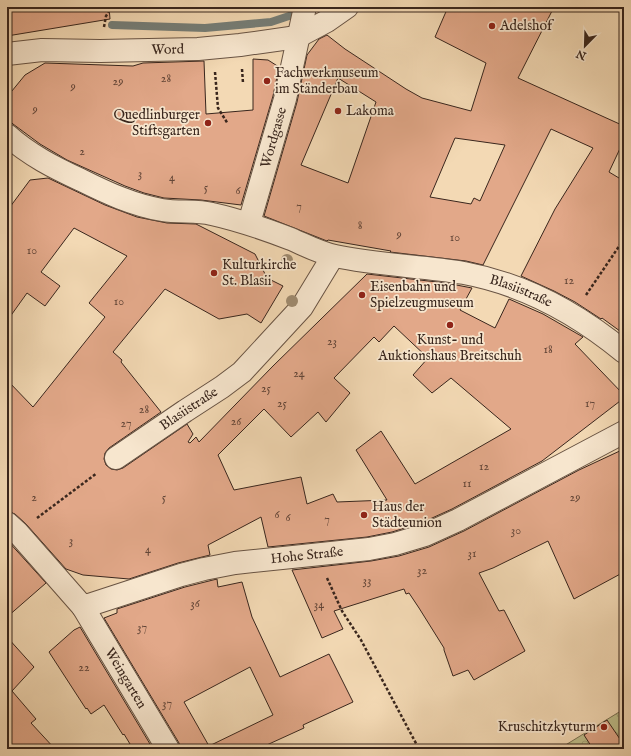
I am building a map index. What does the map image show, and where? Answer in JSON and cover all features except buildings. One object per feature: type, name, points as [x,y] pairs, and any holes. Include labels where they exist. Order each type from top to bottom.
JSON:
[{"type":"street","points":[[301,24],[327,21],[347,7]]},
{"type":"street","name":"Word","points":[[7,54],[42,50],[100,51],[213,48],[301,24]]},
{"type":"street","name":"Wordgasse","points":[[249,223],[285,99],[301,24]]},
{"type":"street","name":"Blasiistraße","points":[[7,135],[31,153],[55,168],[108,193],[147,207],[174,212],[210,213],[249,223],[333,256],[464,273],[490,279],[540,298],[572,315],[598,331],[624,352]]},
{"type":"street","name":"Blasiistraße","points":[[116,458],[222,388],[242,372],[302,307],[333,256]]},
{"type":"street","name":"Hohe Straße","points":[[83,607],[204,569],[236,563],[369,549],[395,544],[425,535],[458,520],[624,432]]},
{"type":"street","points":[[12,528],[83,607]]},
{"type":"street","name":"Weingarten","points":[[83,607],[168,749]]},
{"type":"path","points":[[103,31],[106,16],[112,7]]},
{"type":"path","points":[[182,7],[207,9],[243,7]]},
{"type":"path","points":[[213,48],[218,108],[228,124]]},
{"type":"path","points":[[572,315],[624,239]]},
{"type":"path","points":[[12,528],[116,458]]},
{"type":"path","points":[[316,554],[342,611],[361,640],[419,749]]},
{"type":"green space","points":[[624,709],[624,749],[559,749]]},
{"type":"waterway","points":[[112,25],[205,28],[271,22],[316,7]]},
{"type":"place","name":"Adelshof","points":[[492,26]]},
{"type":"place","name":"Fachwerkmuseum im Ständerbau","points":[[267,81]]},
{"type":"place","name":"Lakoma","points":[[338,111]]},
{"type":"place","name":"Quedlinburger Stiftsgarten","points":[[208,123]]},
{"type":"place","name":"Kulturkirche St. Blasii","points":[[214,273]]},
{"type":"place","name":"Eisenbahn und Spielzeugmuseum","points":[[362,295]]},
{"type":"place","name":"Kunst- und Auktionshaus Breitschuh","points":[[450,325]]},
{"type":"place","name":"Haus der Städteunion","points":[[364,515]]},
{"type":"place","name":"Kruschitzkyturm","points":[[604,727]]}]
